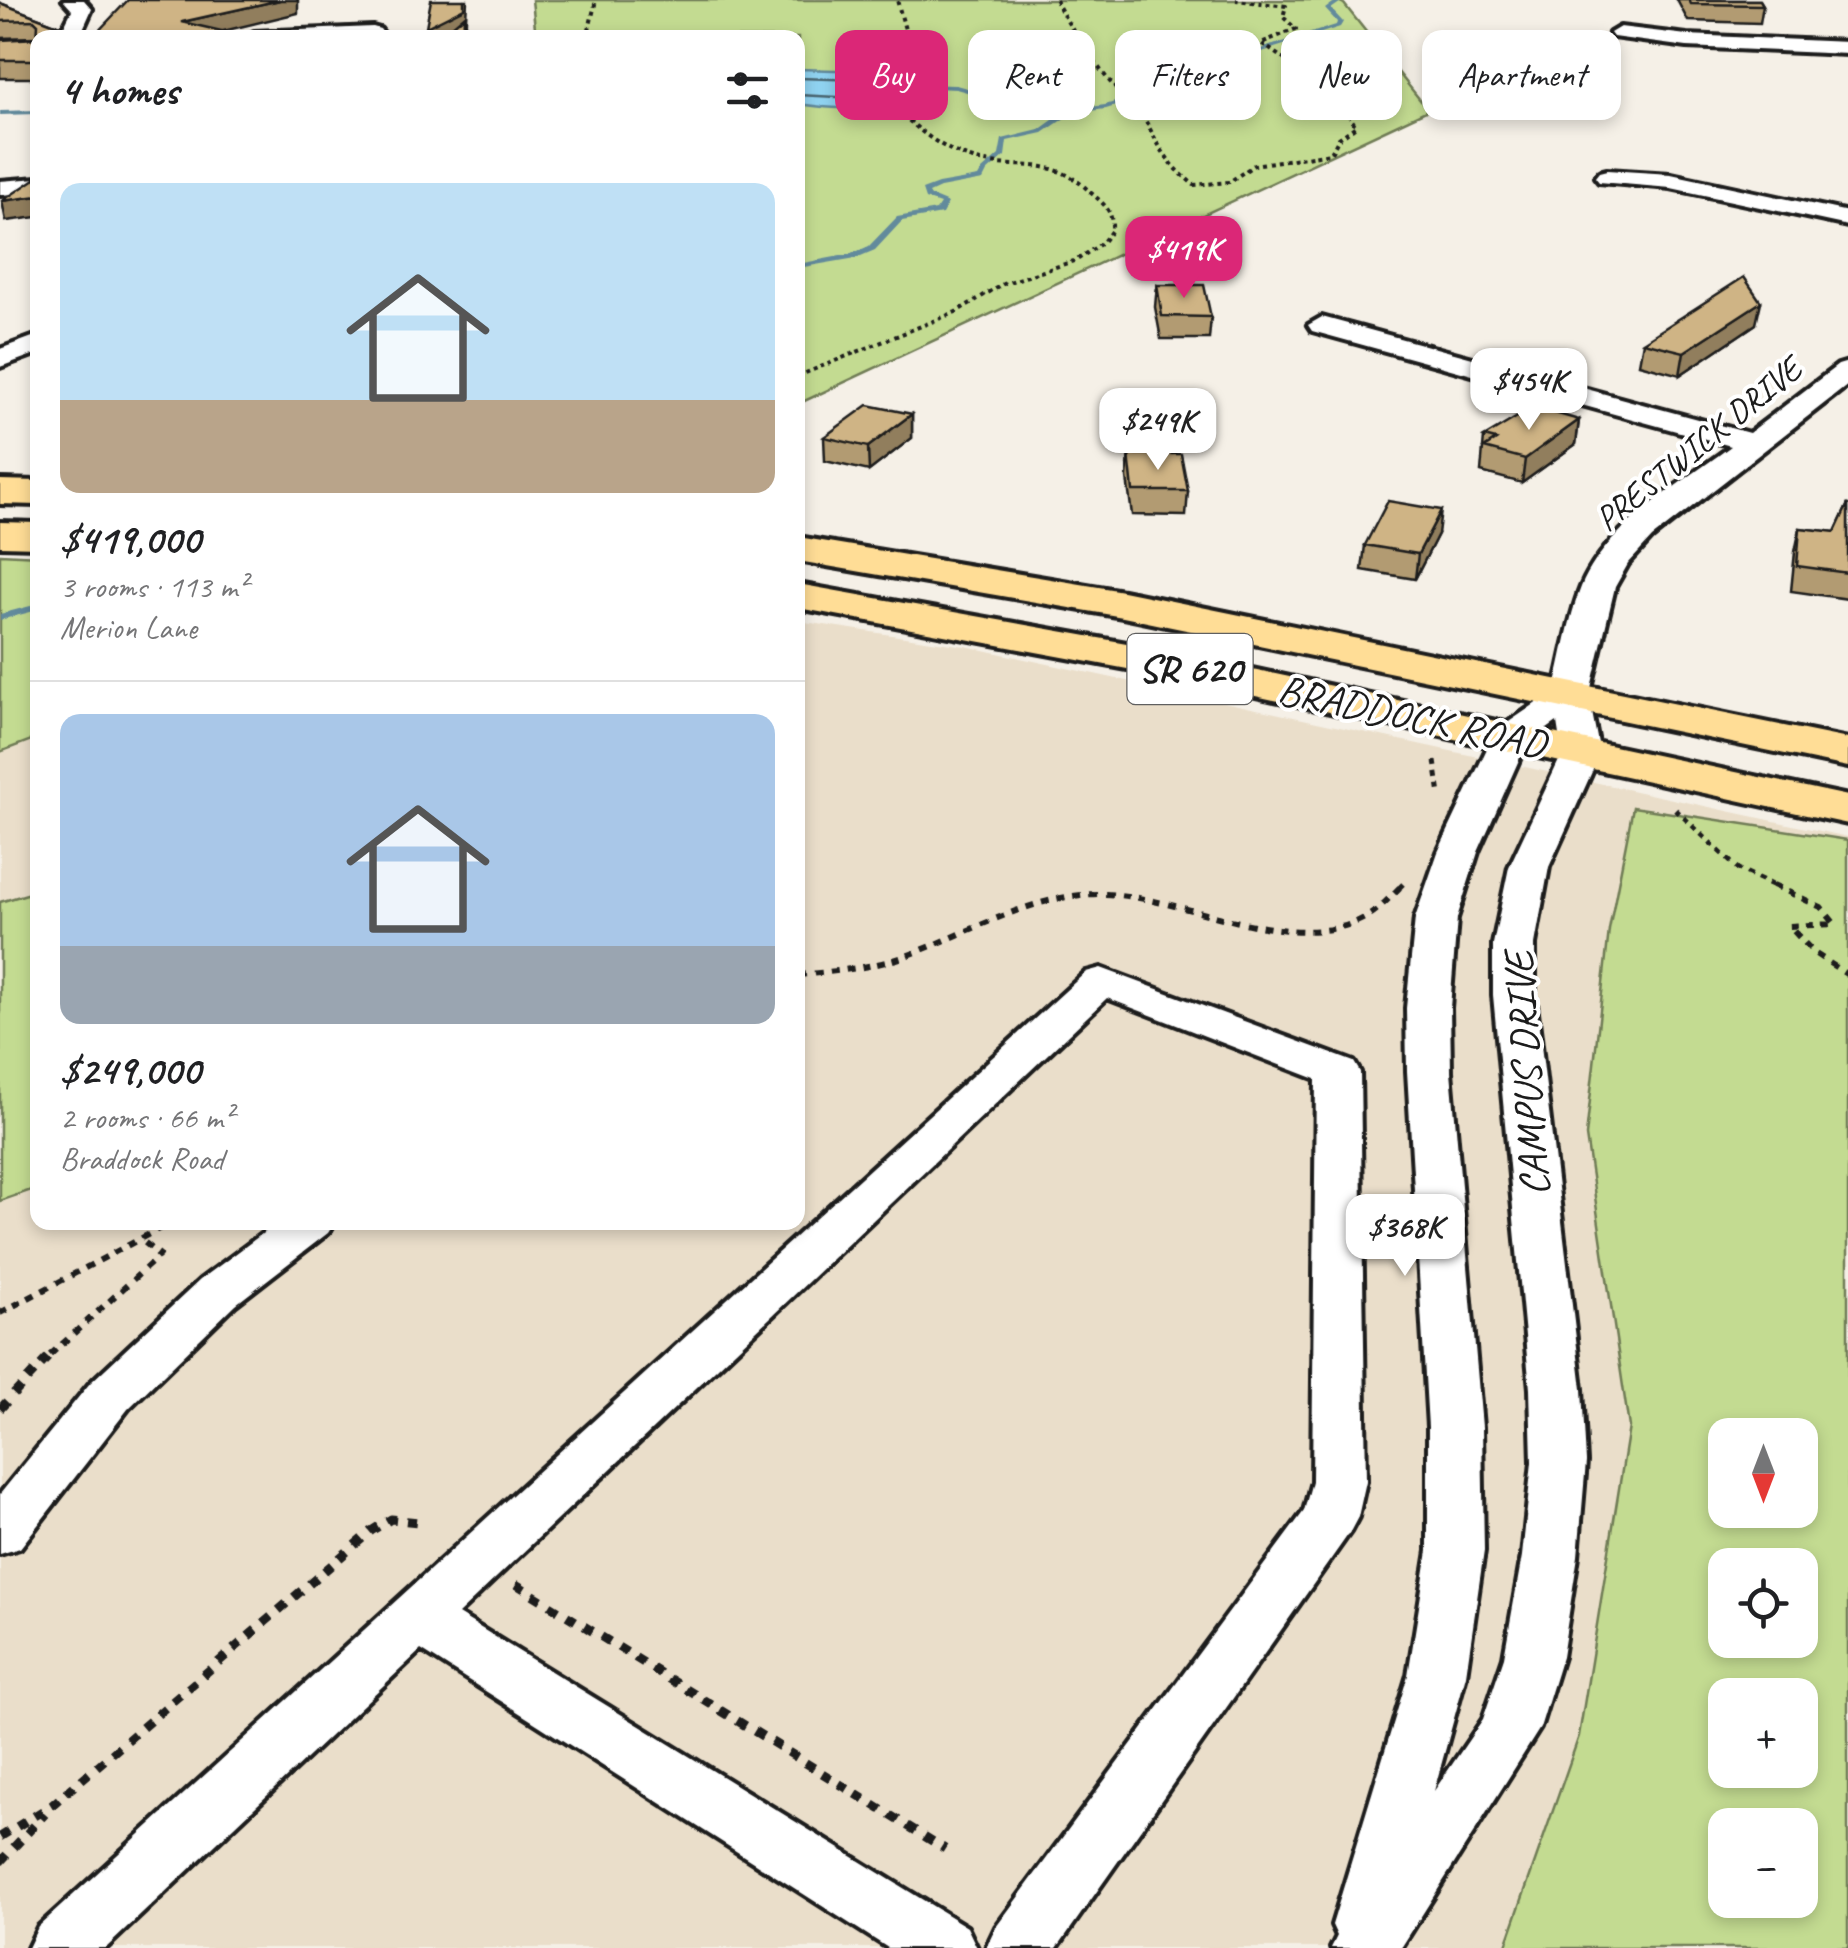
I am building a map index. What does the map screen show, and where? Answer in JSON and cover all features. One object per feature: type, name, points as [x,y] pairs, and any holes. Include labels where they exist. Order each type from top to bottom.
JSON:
[{"type":"main road","points":[[0,492],[30,493]]},
{"type":"main road","points":[[0,534],[30,536]]},
{"type":"main road","name":"BRADDOCK ROAD","points":[[805,550],[1123,604],[1848,753]]},
{"type":"main road","name":"BRADDOCK ROAD","points":[[805,597],[1149,660],[1848,810]]},
{"type":"street","points":[[72,30],[82,9],[73,0]]},
{"type":"street","points":[[1621,33],[1687,41],[1848,48]]},
{"type":"street","points":[[1607,176],[1671,181],[1848,220]]},
{"type":"street","points":[[0,188],[30,186]]},
{"type":"street","points":[[1322,325],[1754,443]]},
{"type":"street","points":[[0,359],[30,346]]},
{"type":"street","name":"PRESTWICK DRIVE","points":[[1571,696],[1598,588],[1614,559],[1641,531],[1848,371]]},
{"type":"street","points":[[1510,738],[1571,696],[1581,754]]},
{"type":"street","name":"CAMPUS DRIVE","points":[[1361,1948],[1437,1675],[1456,1551],[1455,1427],[1429,1071],[1430,961],[1446,885],[1510,738]]},
{"type":"street","name":"CAMPUS DRIVE","points":[[1361,1948],[1510,1728],[1533,1658],[1550,1556],[1559,1462],[1556,1390],[1514,995],[1514,944],[1529,867],[1581,754]]},
{"type":"street","points":[[61,1948],[1101,981],[1338,1072],[1340,1481],[1330,1517],[1020,1948]]},
{"type":"street","points":[[0,1533],[109,1396],[218,1292],[300,1230]]},
{"type":"street","points":[[417,1618],[944,1948]]},
{"type":"path","points":[[589,30],[596,0]]},
{"type":"path","points":[[805,372],[841,354],[956,312],[998,286],[1055,271],[1107,239],[1113,213],[1081,180],[1051,167],[982,161],[922,136],[890,101],[914,63],[897,0]]},
{"type":"path","points":[[1056,0],[1065,21],[1122,96],[1144,117],[1147,130],[1171,166],[1194,185],[1229,182],[1254,165],[1331,154],[1339,138],[1356,126],[1334,94],[1260,41],[1286,36],[1296,29],[1283,17],[1286,6],[1236,0]]},
{"type":"path","points":[[1434,811],[1440,796],[1436,761]]},
{"type":"path","points":[[1671,806],[1738,869],[1822,907],[1834,924],[1789,926],[1814,953],[1848,975]]},
{"type":"path","points":[[805,974],[852,971],[1060,900],[1102,894],[1150,897],[1252,926],[1298,932],[1344,925],[1387,906],[1410,875]]},
{"type":"path","points":[[0,1313],[158,1230]]},
{"type":"path","points":[[0,1408],[53,1352],[160,1255],[140,1240]]},
{"type":"path","points":[[0,1862],[52,1805],[371,1531],[391,1519],[418,1522]]},
{"type":"path","points":[[502,1576],[945,1848]]},
{"type":"path","points":[[0,1837],[52,1805]]},
{"type":"shaded area","points":[[0,554],[30,556],[30,1230],[805,1230],[805,622],[965,646],[1848,837],[1848,1948],[0,1948]]},
{"type":"green space","points":[[532,0],[1336,0],[1344,4],[1365,30],[1281,30],[1281,120],[1402,120],[1402,77],[1422,102],[1422,113],[805,401],[805,30],[535,30]]},
{"type":"green space","points":[[0,554],[30,556],[30,741],[0,752]]},
{"type":"green space","points":[[1633,807],[1848,840],[1848,1948],[1505,1948],[1579,1736],[1629,1427],[1586,1136],[1609,930]]},
{"type":"green space","points":[[30,893],[30,1190],[0,1201],[0,902]]},
{"type":"water","points":[[805,69],[835,70],[835,107],[805,105]]},
{"type":"building","points":[[128,0],[280,0],[182,22],[217,30],[100,30]]},
{"type":"building","points":[[431,0],[464,0],[464,8],[426,27]]},
{"type":"building","points":[[1689,0],[1760,0],[1763,5],[1691,4]]},
{"type":"building","points":[[0,3],[71,30],[38,30],[34,20],[0,21]]},
{"type":"building","points":[[464,16],[463,30],[447,30]]},
{"type":"building","points":[[30,38],[30,60],[0,60],[0,40]]},
{"type":"building","points":[[30,182],[30,197],[2,201]]},
{"type":"building","points":[[1744,277],[1761,302],[1684,352],[1643,342]]},
{"type":"building","points":[[1157,285],[1204,285],[1211,317],[1162,316]]},
{"type":"building","points":[[868,405],[912,414],[868,447],[824,437]]},
{"type":"building","points":[[1534,407],[1579,420],[1525,459],[1484,448],[1496,440],[1484,437]]},
{"type":"building","points":[[1129,454],[1181,454],[1188,491],[1133,491]]},
{"type":"building","points":[[1388,501],[1441,510],[1418,554],[1365,545]]},
{"type":"building","points":[[1848,504],[1848,573],[1797,566],[1800,528],[1835,532]]},
{"type":"waterway","points":[[805,265],[853,256],[872,248],[900,219],[939,212],[944,203],[925,192],[981,179],[984,171],[1002,156],[1004,140],[1041,132],[1070,111],[1106,107],[1154,92],[1210,95],[1226,91],[1248,78],[1253,53],[1338,26],[1340,22],[1328,9],[1341,0]]},
{"type":"waterway","points":[[948,87],[968,90]]},
{"type":"waterway","points":[[0,113],[30,112]]},
{"type":"waterway","points":[[0,617],[30,609]]}]
